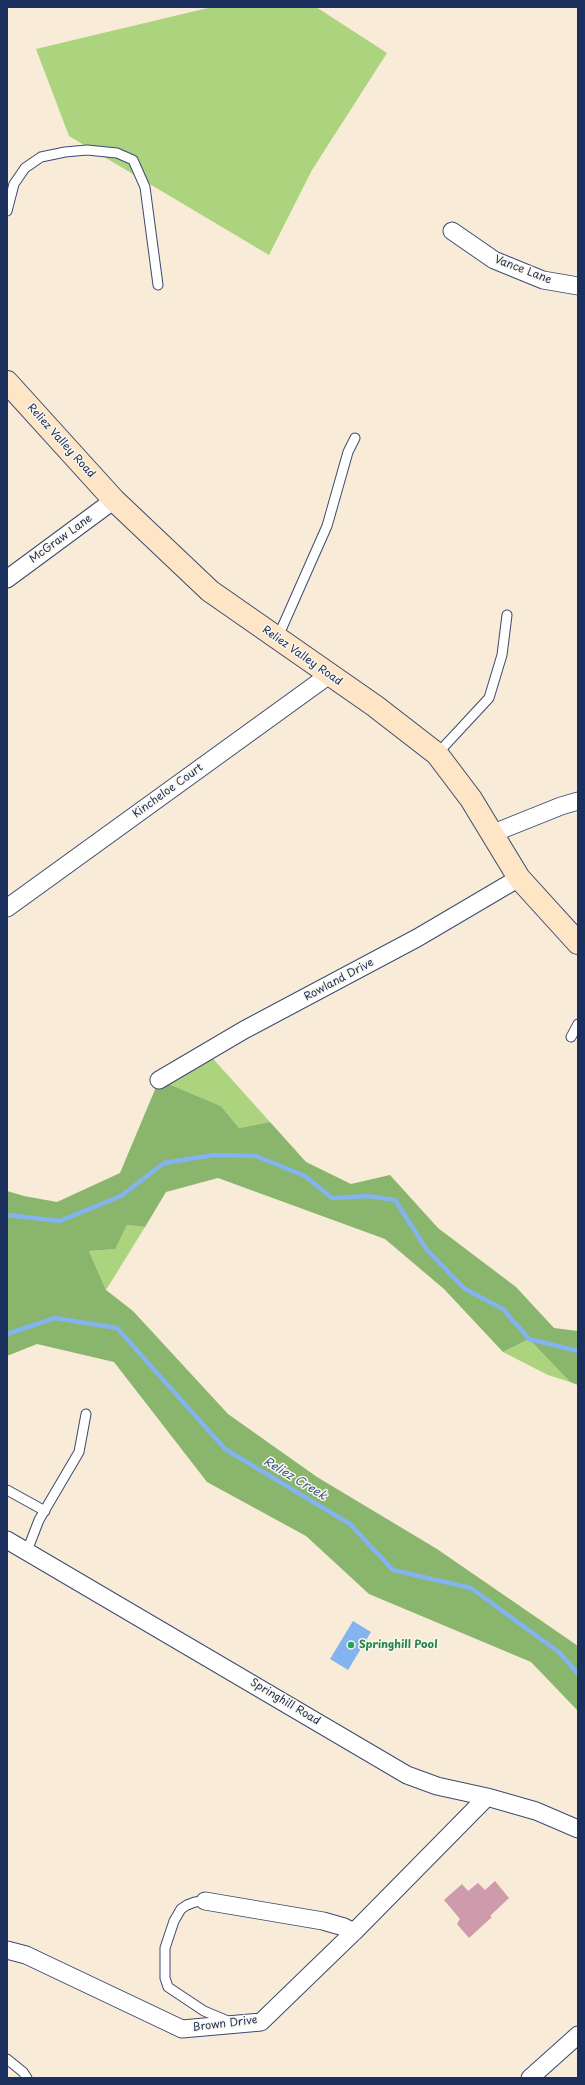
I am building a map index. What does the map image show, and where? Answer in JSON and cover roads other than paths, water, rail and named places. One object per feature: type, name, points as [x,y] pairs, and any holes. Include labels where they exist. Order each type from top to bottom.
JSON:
[{"type":"main road","name":"Reliez Valley Road","points":[[7,382],[114,500],[210,591],[375,706],[436,754],[471,799],[518,878],[578,943]]},
{"type":"street","name":"Vance Lane","points":[[452,231],[494,260],[543,280],[578,286]]},
{"type":"street","name":"McGraw Lane","points":[[7,579],[114,500]]},
{"type":"street","name":"Kincheloe Court","points":[[7,908],[329,675]]},
{"type":"street","points":[[492,834],[561,806],[578,801]]},
{"type":"street","name":"Rowland Drive","points":[[160,1080],[244,1030],[417,938],[518,878]]},
{"type":"street","name":"Springhill Road","points":[[7,1540],[407,1775],[437,1786],[487,1797],[536,1811],[578,1829]]},
{"type":"street","name":"Brown Drive","points":[[7,1950],[26,1955],[182,2029],[261,2022],[354,1932],[487,1797]]},
{"type":"street","points":[[205,1901],[323,1921],[344,1927],[354,1932]]},
{"type":"street","points":[[530,2078],[578,2035]]},
{"type":"lane","points":[[7,211],[14,184],[25,168],[41,157],[65,152],[87,150],[117,153],[133,160],[145,187],[158,285]]},
{"type":"lane","points":[[277,639],[327,526],[348,452],[355,438]]},
{"type":"lane","points":[[436,754],[489,698],[502,655],[507,615]]},
{"type":"lane","points":[[571,1037],[578,1024]]},
{"type":"lane","points":[[27,1551],[45,1511],[79,1452],[86,1414]]},
{"type":"lane","points":[[7,1490],[45,1511]]},
{"type":"lane","points":[[205,1901],[187,1905],[181,1909],[174,1921],[165,1948],[165,1978],[168,1987],[204,2011],[234,2024]]},
{"type":"lane","points":[[7,2060],[23,2072],[27,2078]]},
{"type":"water","name":"Springhill Pool","points":[[353,1621],[371,1632],[348,1670],[330,1659]]},
{"type":"waterway","points":[[7,1215],[60,1221],[121,1196],[164,1163],[214,1155],[256,1156],[305,1176],[332,1198],[368,1196],[395,1200],[427,1250],[465,1289],[503,1309],[529,1339],[578,1351]]},
{"type":"waterway","name":"Reliez Creek","points":[[7,1334],[55,1318],[117,1328],[225,1449],[350,1524],[393,1570],[471,1588],[560,1653],[578,1674]]},
{"type":"place","name":"Springhill Pool","points":[[351,1645]]}]
